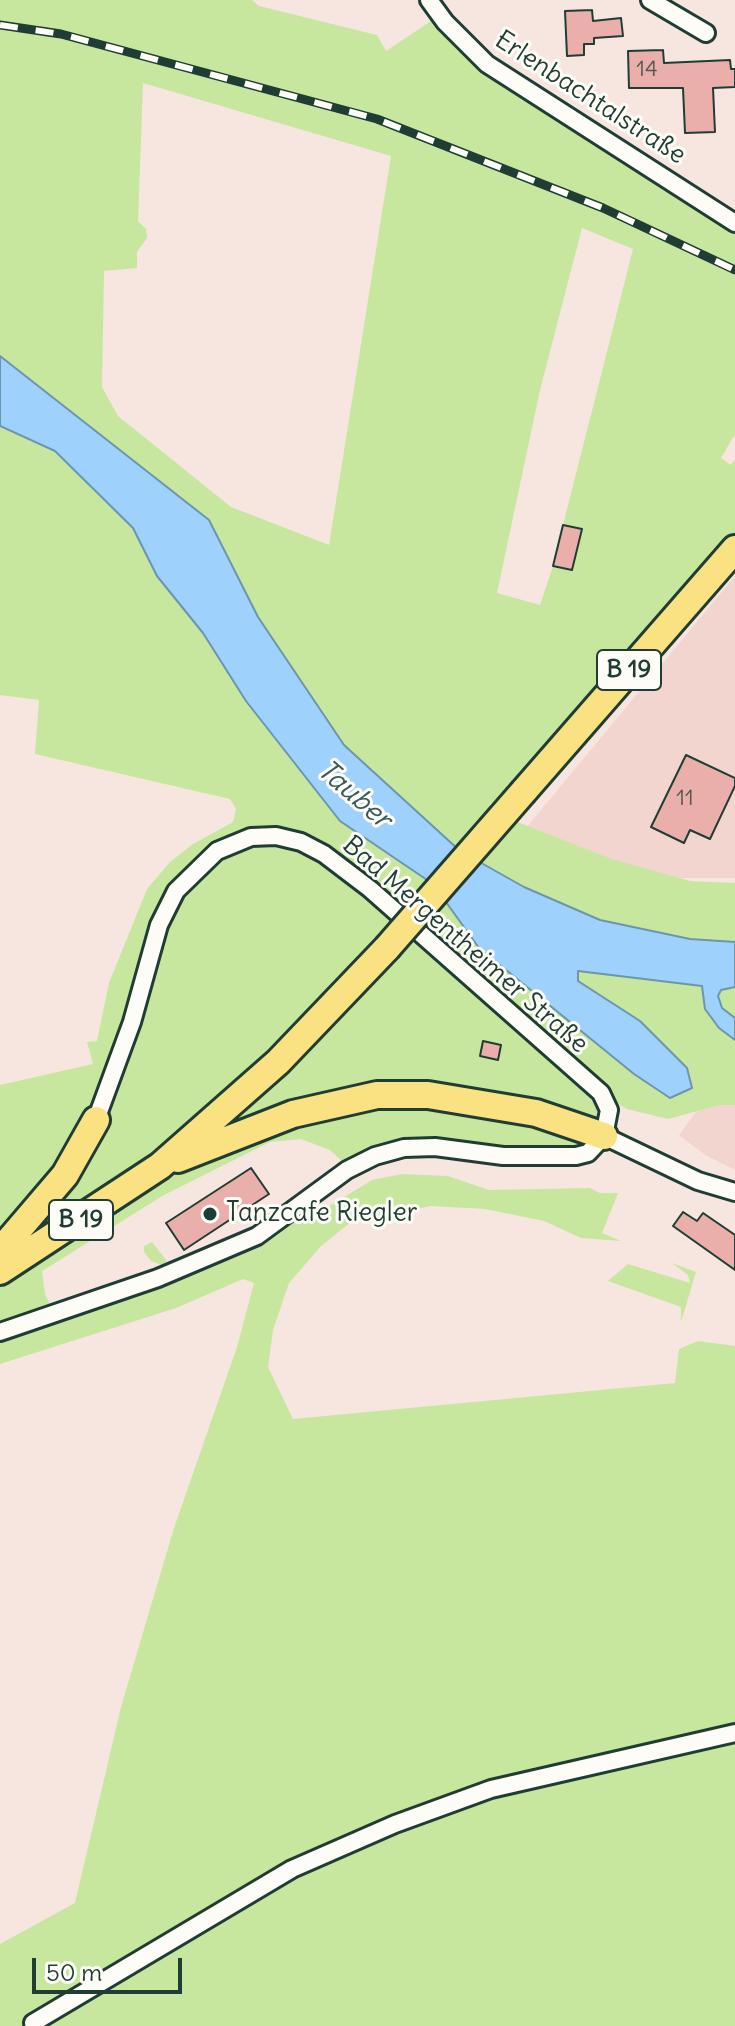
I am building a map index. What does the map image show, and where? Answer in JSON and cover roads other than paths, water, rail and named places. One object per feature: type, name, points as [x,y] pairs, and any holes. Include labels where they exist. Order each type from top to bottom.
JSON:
[{"type":"main road","name":"B 19","points":[[0,1271],[160,1166],[278,1062],[387,948],[735,549]]},
{"type":"main road","points":[[160,1166],[293,1114],[377,1095],[428,1095],[536,1113],[604,1136]]},
{"type":"main road","points":[[0,1251],[65,1175],[96,1120]]},
{"type":"street","name":"Erlenbachtalstraße","points":[[429,0],[445,22],[487,64],[735,223]]},
{"type":"street","points":[[650,0],[706,33]]},
{"type":"street","name":"Bad Mergentheimer Straße","points":[[96,1120],[132,1022],[159,925],[176,891],[217,851],[251,837],[276,836],[301,842],[324,854],[370,889],[601,1093],[609,1110],[604,1136]]},
{"type":"street","points":[[0,1332],[158,1278],[257,1236],[347,1170],[375,1156],[404,1148],[435,1147],[503,1156],[576,1156],[588,1153],[604,1136],[698,1181],[735,1192]]},
{"type":"street","points":[[33,2023],[292,1869],[395,1824],[491,1789],[735,1733]]},
{"type":"water","name":"Tauber","points":[[0,356],[209,520],[258,617],[344,745],[460,851],[524,887],[600,920],[690,939],[735,942],[735,987],[721,990],[718,996],[722,1008],[735,1018],[735,1040],[719,1028],[705,1009],[702,986],[578,971],[578,981],[640,1021],[687,1068],[692,1088],[670,1098],[634,1074],[479,948],[433,884],[340,821],[246,701],[203,633],[157,576],[133,528],[55,451],[0,426]]},
{"type":"railway","points":[[0,25],[61,34],[377,119],[603,208],[735,270]]},
{"type":"place","name":"Tanzcafe Riegler","points":[[210,1214]]}]
